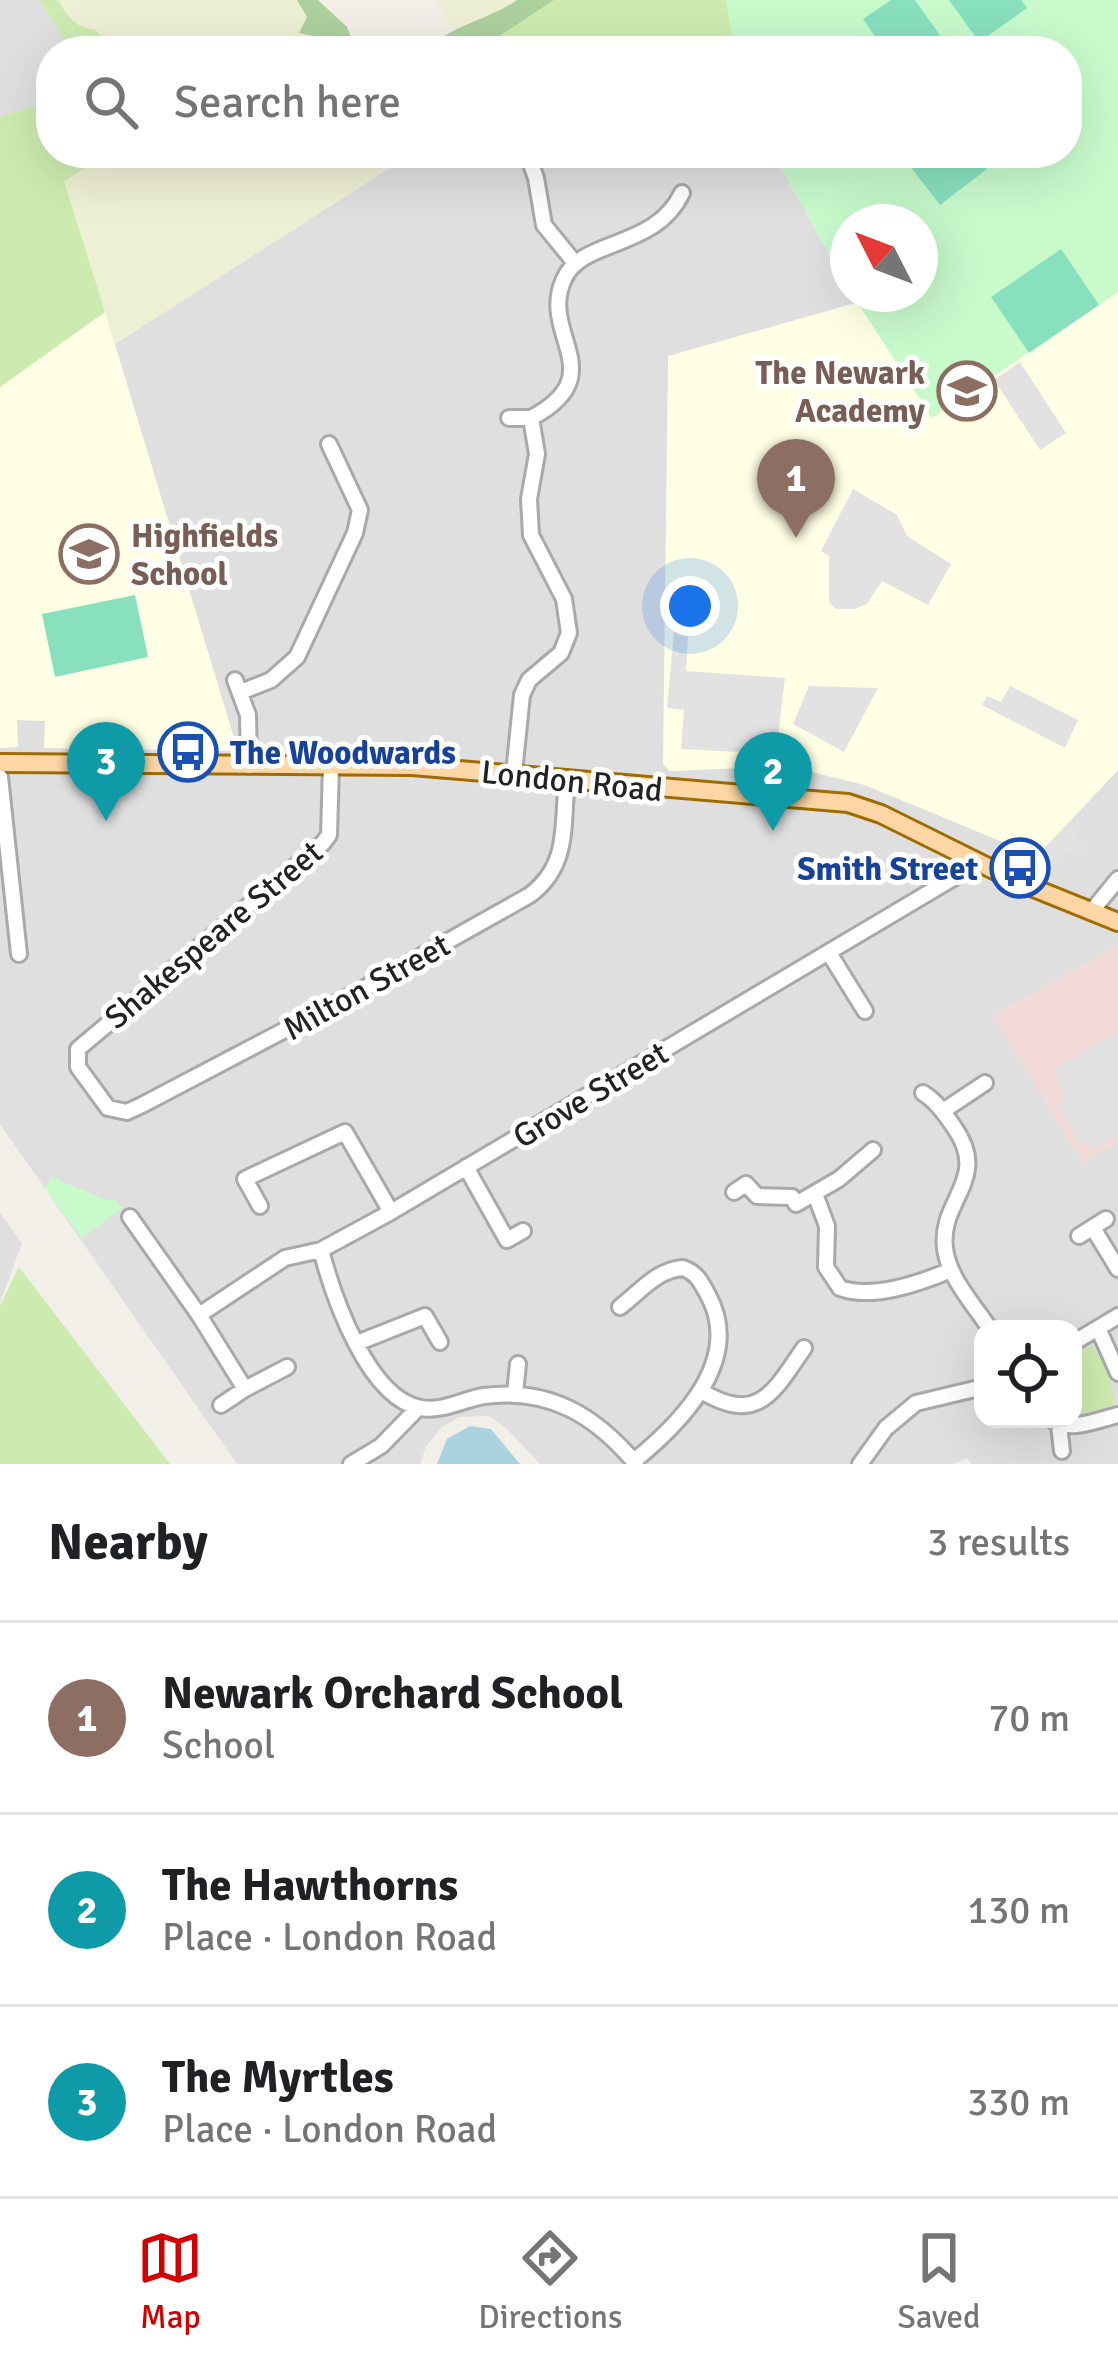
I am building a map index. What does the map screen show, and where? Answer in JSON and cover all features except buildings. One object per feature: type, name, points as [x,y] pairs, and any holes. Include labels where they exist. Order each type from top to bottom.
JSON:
[{"type":"main road","name":"London Road","points":[[0,764],[331,766],[514,773],[650,789],[848,803],[881,814],[977,864],[1118,922]]},
{"type":"street","points":[[532,168],[544,225],[575,263]]},
{"type":"street","points":[[509,418],[531,418],[554,405],[571,376],[559,299],[563,281],[575,263],[647,232],[667,217],[682,193]]},
{"type":"street","points":[[514,773],[521,695],[529,680],[561,653],[569,633],[564,599],[537,551],[529,522],[537,454],[531,418]]},
{"type":"street","points":[[249,766],[249,726],[238,686],[271,680],[297,657],[355,533],[360,510],[329,443]]},
{"type":"street","name":"Shakespeare Street","points":[[92,1088],[75,1056],[85,1041],[329,835],[331,766]]},
{"type":"street","points":[[0,778],[19,954]]},
{"type":"street","name":"Milton Street","points":[[92,1088],[117,1112],[142,1105],[530,895],[550,880],[558,865],[567,778]]},
{"type":"street","name":"Grove Street","points":[[199,1315],[285,1258],[321,1250],[391,1212],[977,864]]},
{"type":"street","points":[[1091,912],[1118,880]]},
{"type":"street","points":[[829,953],[865,1011]]},
{"type":"street","points":[[943,1111],[985,1084]]},
{"type":"street","points":[[922,1093],[943,1111],[965,1145],[964,1188],[946,1226],[945,1247],[951,1270],[984,1320]]},
{"type":"street","points":[[260,1206],[245,1179],[359,1124]]},
{"type":"street","points":[[345,1132],[391,1212]]},
{"type":"street","points":[[734,1192],[746,1184],[757,1196],[792,1197],[796,1204],[873,1150]]},
{"type":"street","points":[[466,1167],[507,1240],[524,1231]]},
{"type":"street","points":[[815,1194],[827,1226],[826,1267],[840,1288],[879,1290],[951,1270]]},
{"type":"street","points":[[130,1216],[244,1389]]},
{"type":"street","points":[[1093,1228],[1118,1269]]},
{"type":"street","points":[[321,1250],[333,1295],[372,1371],[389,1390],[418,1408]]},
{"type":"street","points":[[351,1464],[382,1446],[418,1408],[515,1393],[563,1403],[586,1415],[635,1463],[676,1425],[701,1391],[715,1355],[718,1320],[694,1273],[683,1268],[667,1270],[632,1304]]},
{"type":"street","points":[[358,1343],[425,1316],[440,1342]]},
{"type":"street","points":[[1082,1338],[1118,1316]]},
{"type":"street","points":[[1098,1328],[1118,1373]]},
{"type":"street","points":[[701,1391],[732,1407],[753,1405],[772,1392],[803,1356]]},
{"type":"street","points":[[515,1393],[518,1364]]},
{"type":"street","points":[[220,1405],[286,1367]]},
{"type":"street","points":[[860,1464],[886,1428],[916,1403],[974,1389]]},
{"type":"street","points":[[1082,1419],[1118,1414]]},
{"type":"street","points":[[1056,1428],[1062,1451]]},
{"type":"shaded area","points":[[0,0],[39,0],[63,36],[36,36],[36,106],[0,116]]},
{"type":"shaded area","points":[[58,0],[297,0],[321,36],[101,36],[69,17]]},
{"type":"shaded area","points":[[435,0],[517,0],[494,16],[453,30]]},
{"type":"shaded area","name":"The Newark Academy","points":[[726,0],[1118,0],[1118,770],[1037,856],[865,785],[788,766],[670,771],[663,764],[668,356],[830,310],[938,312],[938,204],[830,204],[830,255],[781,168],[1082,168],[1082,36],[732,36]]},
{"type":"shaded area","points":[[85,168],[390,168],[115,344],[64,180]]},
{"type":"shaded area","points":[[390,168],[781,168],[830,255],[830,310],[805,318],[671,771],[788,766],[865,785],[1037,856],[1118,770],[1118,1464],[972,1464],[967,1458],[954,1464],[540,1464],[489,1416],[459,1417],[442,1427],[426,1446],[420,1464],[237,1464],[0,1124],[0,748],[17,747],[16,720],[46,721],[45,748],[237,750],[115,344]]},
{"type":"shaded area","name":"Highfields School","points":[[105,312],[238,751],[44,748],[45,721],[17,720],[18,747],[0,748],[0,387]]},
{"type":"shaded area","points":[[1020,362],[1066,433],[1040,450],[994,380]]},
{"type":"shaded area","points":[[853,489],[897,515],[907,536],[951,564],[928,605],[882,581],[867,604],[835,609],[829,602],[829,556],[821,551]]},
{"type":"shaded area","points":[[675,622],[689,623],[686,671],[785,678],[776,754],[681,749],[684,710],[667,708]]},
{"type":"shaded area","points":[[809,686],[878,688],[844,752],[793,724]]},
{"type":"shaded area","points":[[1010,686],[1078,720],[1065,748],[982,705],[987,696],[1001,702]]},
{"type":"shaded area","points":[[1070,821],[1081,830],[1075,838],[1085,848],[1078,856],[1066,850],[1043,874],[1026,868]]},
{"type":"shaded area","points":[[1118,945],[1118,1142],[1083,1163],[992,1016]]},
{"type":"shaded area","points":[[1118,1032],[1118,1134],[1093,1149],[1088,1141],[1080,1145],[1057,1104],[1063,1099],[1054,1069]]},
{"type":"shaded area","points":[[0,1213],[22,1243],[0,1303]]},
{"type":"green space","points":[[39,0],[58,0],[73,20],[101,36],[63,36]]},
{"type":"green space","points":[[297,0],[318,0],[351,36],[299,33],[307,17]]},
{"type":"green space","points":[[517,0],[554,0],[500,36],[445,36]]},
{"type":"green space","points":[[554,0],[726,0],[732,36],[500,36]]},
{"type":"green space","points":[[726,0],[1118,0],[1118,292],[932,418],[864,312],[938,312],[938,204],[830,204],[830,255],[781,168],[1082,168],[1082,36],[732,36]]},
{"type":"green space","points":[[891,0],[915,0],[940,36],[875,36],[863,19]]},
{"type":"green space","points":[[949,0],[1021,0],[1027,8],[987,36],[975,36]]},
{"type":"green space","points":[[36,106],[36,168],[86,168],[64,181],[105,312],[0,387],[0,116]]},
{"type":"green space","points":[[912,168],[987,169],[940,205]]},
{"type":"green space","points":[[1061,249],[1099,305],[1029,353],[991,297]]},
{"type":"green space","points":[[135,595],[148,657],[55,677],[42,614]]},
{"type":"green space","points":[[51,1177],[116,1200],[122,1208],[82,1238],[45,1189]]},
{"type":"green space","points":[[19,1267],[170,1464],[0,1464],[0,1306]]},
{"type":"green space","points":[[1091,1345],[1107,1368],[1115,1403],[1111,1409],[1082,1417],[1082,1350]]},
{"type":"water","points":[[470,1426],[491,1429],[520,1464],[437,1464],[447,1439]]},
{"type":"place","name":"The Newark Academy","points":[[967,391]]},
{"type":"place","name":"Newark Orchard School","points":[[796,538]]},
{"type":"place","name":"Highfields School","points":[[89,554]]},
{"type":"place","name":"The Woodwards","points":[[188,752]]},
{"type":"place","name":"The Myrtles","points":[[106,821]]},
{"type":"place","name":"The Hawthorns","points":[[773,831]]},
{"type":"place","name":"Smith Street","points":[[1020,868]]}]
